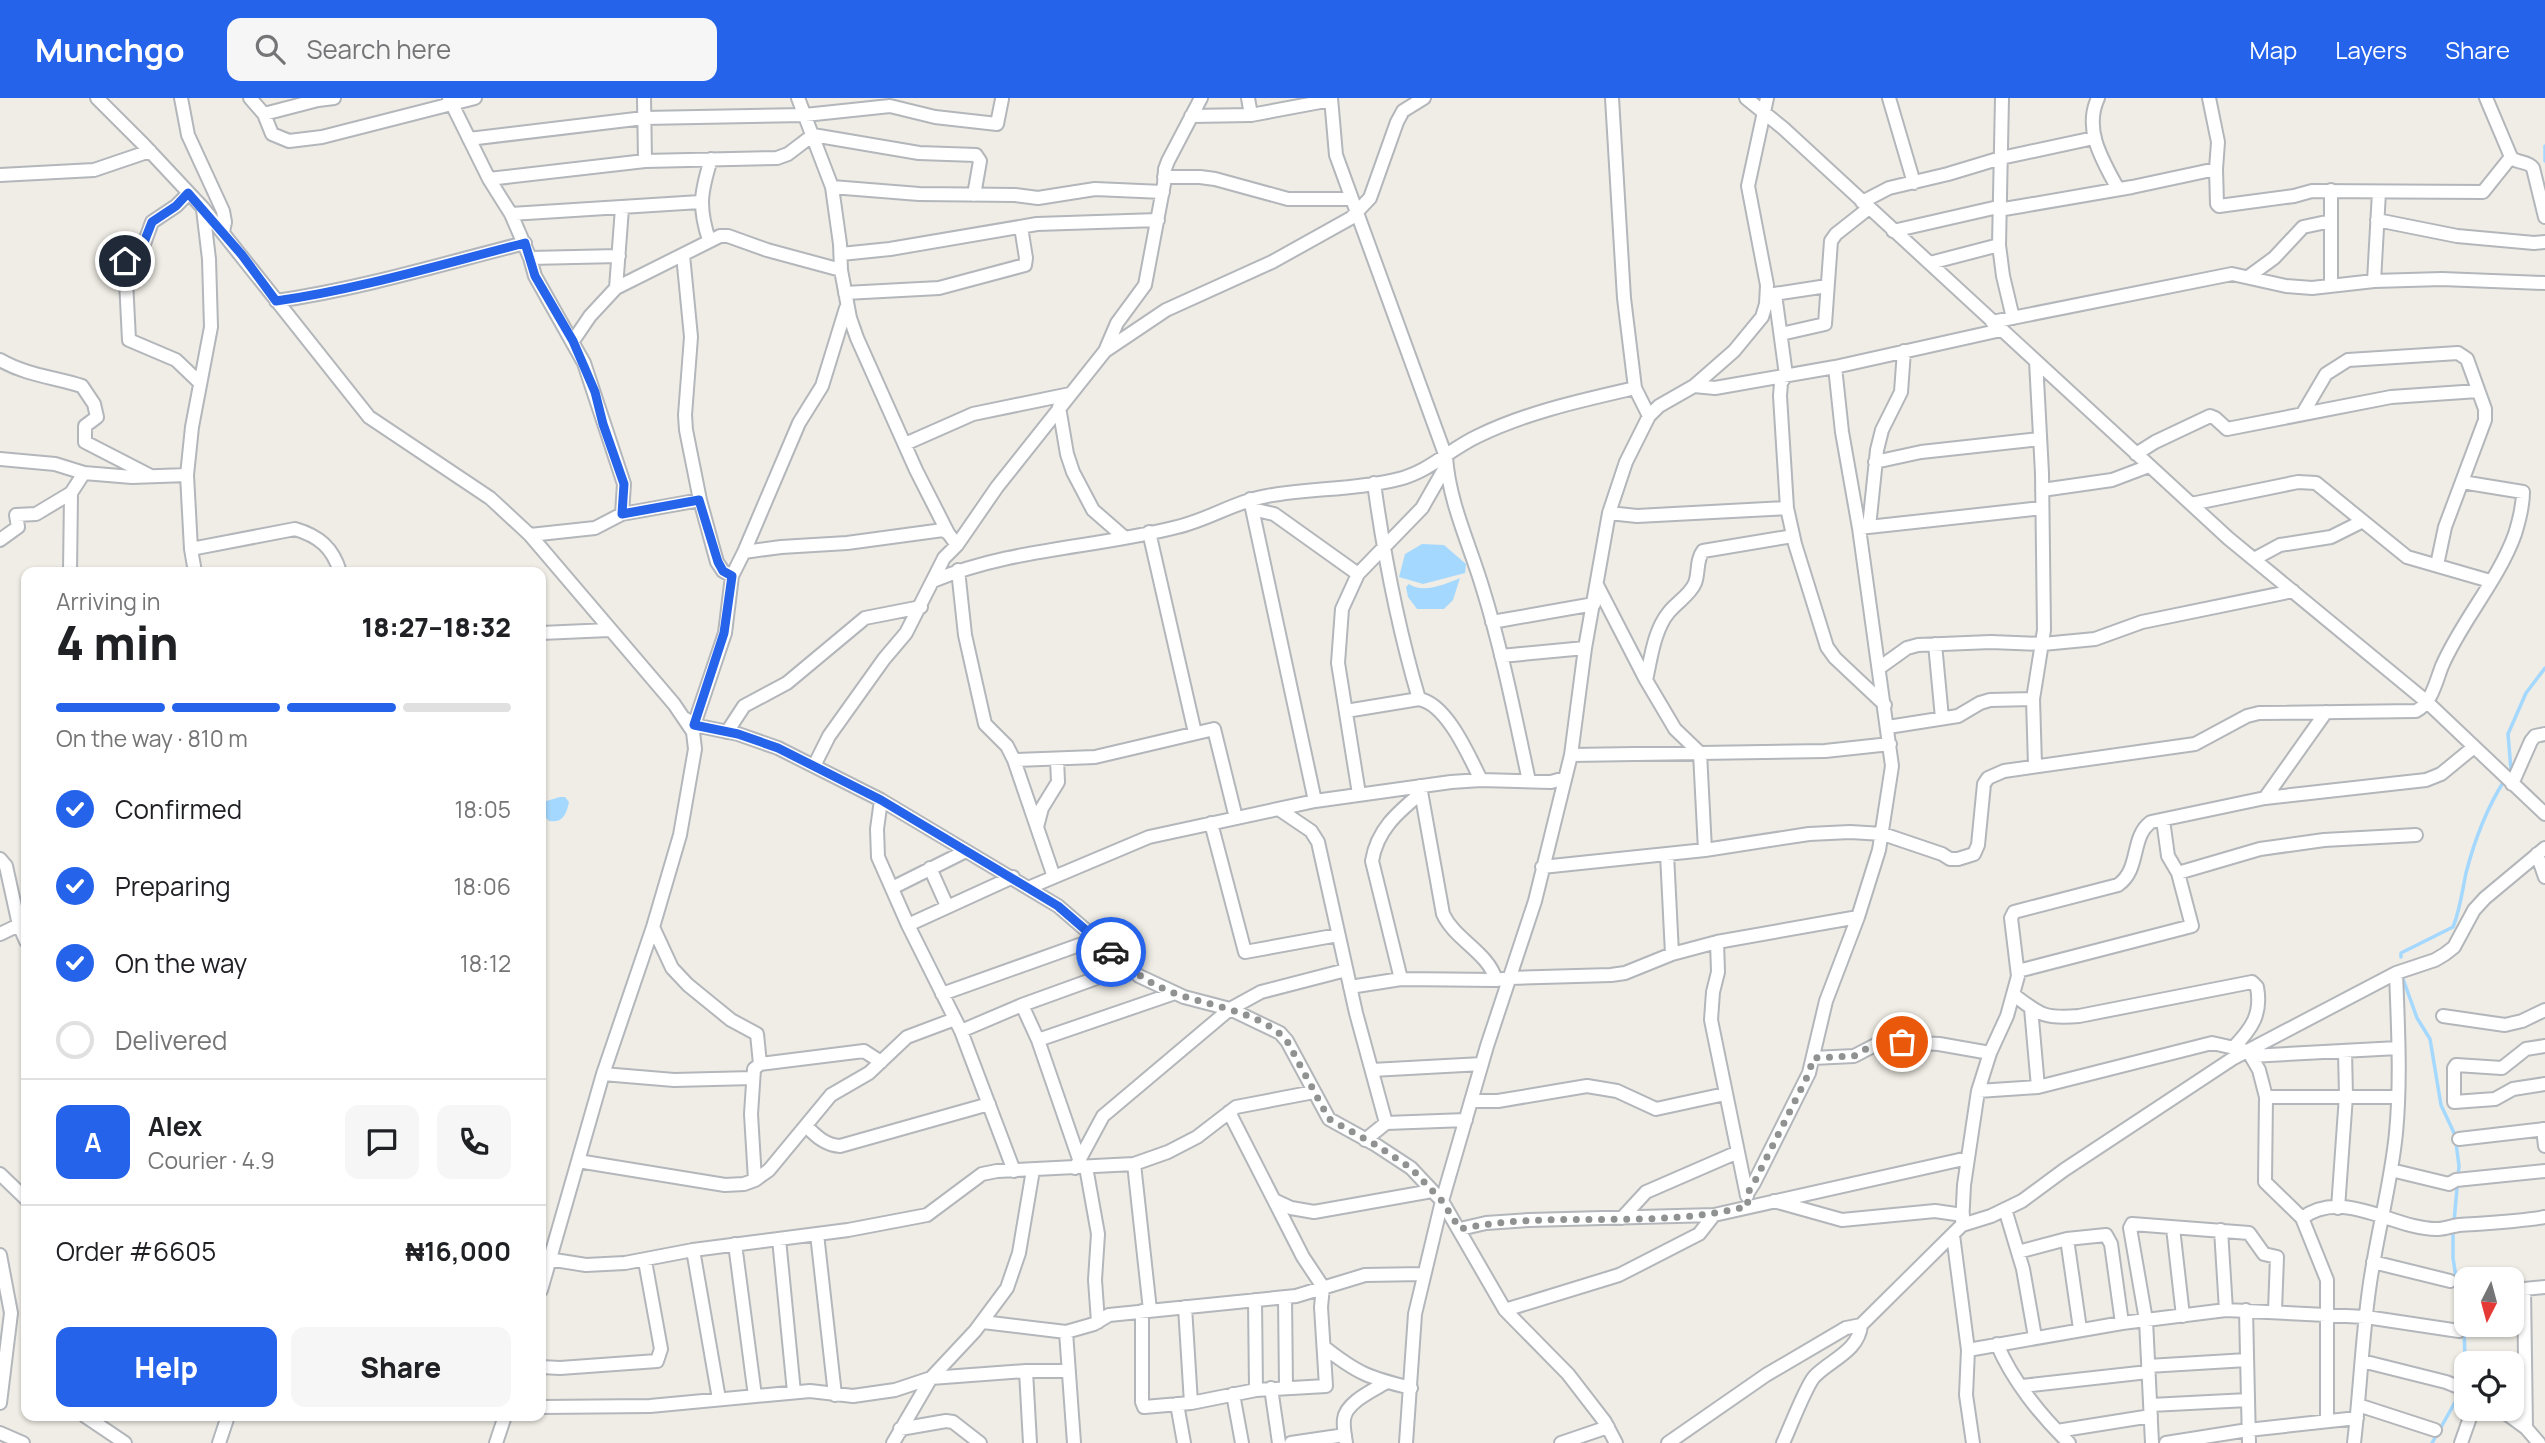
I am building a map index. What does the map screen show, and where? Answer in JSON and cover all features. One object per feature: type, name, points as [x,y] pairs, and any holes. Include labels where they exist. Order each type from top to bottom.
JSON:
[{"type":"street","points":[[97,98],[203,208],[369,417],[490,498],[530,535],[690,722],[695,750],[680,835],[653,927],[603,1074],[578,1161],[546,1253],[586,1265],[645,1261],[693,1250],[817,1234],[927,1215],[982,1174],[1080,1165],[1134,1164],[1197,1138],[1236,1107],[1314,1092]]},
{"type":"street","points":[[181,98],[188,135],[223,211],[223,232]]},
{"type":"street","points":[[250,98],[264,114],[272,134],[289,141],[355,130],[450,101],[475,98]]},
{"type":"street","points":[[264,114],[334,98]]},
{"type":"street","points":[[644,98],[645,161]]},
{"type":"street","points":[[798,98],[832,187],[841,270],[857,338],[905,444],[948,533],[957,545]]},
{"type":"street","points":[[469,139],[644,118],[805,115],[892,102],[935,117],[997,124],[1002,98]]},
{"type":"street","points":[[814,766],[829,736],[905,634],[944,558],[957,545],[997,487],[1105,351],[1117,323],[1145,285],[1168,161],[1201,98]]},
{"type":"street","points":[[1248,98],[1251,115]]},
{"type":"street","points":[[1105,351],[1166,310],[1272,262],[1358,212],[1370,198],[1397,122],[1404,111],[1424,98]]},
{"type":"street","points":[[1612,98],[1624,298],[1635,388],[1649,416]]},
{"type":"street","points":[[1746,98],[1783,128],[2149,466],[2254,559],[2427,702],[2545,814]]},
{"type":"street","points":[[1767,98],[1748,186],[1781,334],[1786,375],[1781,383],[1780,396],[1787,508],[1827,647],[1835,659],[1885,705]]},
{"type":"street","points":[[1889,98],[1914,183]]},
{"type":"street","points":[[2002,98],[1999,245],[2013,318]]},
{"type":"street","points":[[2098,98],[2094,110],[2094,138],[2099,154],[2118,189]]},
{"type":"street","points":[[2209,98],[2218,142],[2216,169],[2219,206],[2312,191],[2483,192],[2511,156]]},
{"type":"street","points":[[2486,98],[2511,156],[2533,168],[2545,216]]},
{"type":"street","points":[[1191,116],[1251,115],[1331,99],[1336,155],[1446,461],[1450,494],[1483,587],[1529,781]]},
{"type":"street","points":[[450,101],[489,179],[511,214],[525,243],[535,276],[573,341],[595,392],[624,484],[622,514]]},
{"type":"street","points":[[489,179],[645,161],[777,158],[788,154],[813,135],[919,153],[976,155],[980,162],[974,195]]},
{"type":"street","points":[[1781,334],[1825,324],[1831,241],[1865,205],[1889,188],[2001,158],[2094,138]]},
{"type":"street","points":[[0,176],[94,170],[150,151]]},
{"type":"street","points":[[709,240],[700,202],[711,159]]},
{"type":"street","points":[[1894,231],[1998,207],[2004,209],[2216,169]]},
{"type":"street","points":[[1164,177],[1215,179],[1288,200],[1352,199]]},
{"type":"street","points":[[832,187],[919,194],[1038,198],[1096,189],[1163,192]]},
{"type":"street","points":[[2331,190],[2332,285]]},
{"type":"street","points":[[2374,281],[2379,192]]},
{"type":"street","points":[[188,193],[176,206],[152,222],[139,255],[125,261],[129,340],[176,360],[200,383]]},
{"type":"street","points":[[511,214],[700,202]]},
{"type":"street","points":[[194,567],[187,475],[211,327],[209,260],[203,208]]},
{"type":"street","points":[[616,288],[622,208]]},
{"type":"street","points":[[841,254],[904,247],[1056,222],[1158,220]]},
{"type":"street","points":[[2377,220],[2456,236],[2545,242]]},
{"type":"street","points":[[2248,277],[2274,258],[2303,227],[2331,221]]},
{"type":"street","points":[[846,299],[939,288],[1025,265],[1021,227]]},
{"type":"street","points":[[573,341],[590,316],[616,288],[709,240],[728,236],[766,250],[841,270]]},
{"type":"street","points":[[276,301],[350,289],[525,243]]},
{"type":"street","points":[[1930,263],[1999,245]]},
{"type":"street","points":[[683,255],[691,337],[685,415],[699,500],[718,562],[723,571],[732,576]]},
{"type":"street","points":[[530,258],[619,256]]},
{"type":"street","points":[[1694,386],[1715,388],[1835,367],[1996,326],[2013,318],[2232,274],[2286,286],[2312,288],[2374,281],[2442,279],[2545,282]]},
{"type":"street","points":[[1771,294],[1827,286]]},
{"type":"street","points":[[1406,1443],[1415,1314],[1423,1274],[1482,1064],[1535,901],[1571,755],[1609,513],[1626,461],[1649,416],[1659,406],[1694,386],[1734,351],[1762,317],[1771,294]]},
{"type":"street","points":[[690,722],[724,633],[732,576],[799,423],[822,386],[846,299]]},
{"type":"street","points":[[1864,528],[1882,430],[1901,392],[1904,351]]},
{"type":"street","points":[[2303,413],[2326,374],[2348,360],[2458,353],[2468,359],[2485,409],[2485,420],[2445,527],[2437,565]]},
{"type":"street","points":[[0,360],[30,375],[42,374],[82,386],[94,404],[97,417],[85,426],[85,442],[151,476]]},
{"type":"street","points":[[2035,765],[2033,699],[2043,644],[2044,575],[2036,361]]},
{"type":"street","points":[[1747,1200],[1809,1073],[1826,1001],[1858,917],[1883,834],[1892,766],[1864,528],[1842,432],[1835,367]]},
{"type":"street","points":[[933,581],[958,570],[1024,553],[1185,525],[1251,504],[1415,474],[1446,461],[1475,437],[1497,428],[1577,401],[1635,388]]},
{"type":"street","points":[[2136,454],[2210,416],[2227,429],[2391,397],[2478,391]]},
{"type":"street","points":[[905,444],[973,414],[1070,394]]},
{"type":"street","points":[[1059,407],[1073,472],[1093,510],[1124,537]]},
{"type":"street","points":[[1875,462],[1921,453],[2040,439]]},
{"type":"street","points":[[0,459],[55,464],[85,473],[187,475]]},
{"type":"street","points":[[1359,794],[1338,663],[1342,609],[1359,574],[1422,508],[1446,461]]},
{"type":"street","points":[[2042,490],[2112,480],[2149,466]]},
{"type":"street","points":[[0,540],[18,527],[16,515],[36,514],[71,494],[85,473]]},
{"type":"street","points":[[2191,503],[2306,481],[2316,482],[2407,557],[2490,581]]},
{"type":"street","points":[[1542,867],[1705,850],[1809,834],[1850,832],[1883,834],[1942,853],[1950,859],[1958,859],[1974,854],[1978,845],[1984,784],[1988,778],[2004,771],[2195,744],[2247,716],[2259,713],[2416,711],[2427,702],[2454,641],[2515,534],[2523,493],[2462,482]]},
{"type":"street","points":[[1374,483],[1383,549],[1405,651],[1419,699]]},
{"type":"street","points":[[70,567],[71,494]]},
{"type":"street","points":[[530,535],[595,528],[622,514],[699,500]]},
{"type":"street","points":[[1251,504],[1273,514],[1359,574]]},
{"type":"street","points":[[1251,504],[1315,801]]},
{"type":"street","points":[[1609,513],[1637,516],[1787,508]]},
{"type":"street","points":[[1864,528],[2042,508]]},
{"type":"street","points":[[2254,559],[2280,545],[2332,537],[2362,521]]},
{"type":"street","points":[[191,549],[295,529],[311,534],[325,544],[338,567]]},
{"type":"street","points":[[744,552],[847,543],[943,530],[948,533]]},
{"type":"street","points":[[1149,532],[1195,733]]},
{"type":"street","points":[[1646,680],[1655,638],[1667,614],[1695,582],[1703,551],[1793,536]]},
{"type":"street","points":[[958,570],[965,635],[985,724],[1006,746],[1014,760],[1054,877]]},
{"type":"street","points":[[1597,584],[1646,680],[1675,729],[1700,753],[1705,850]]},
{"type":"street","points":[[1879,668],[1907,648],[1991,642],[2043,644],[2104,637],[2135,624],[2293,591]]},
{"type":"street","points":[[1492,622],[1594,604]]},
{"type":"street","points":[[727,732],[744,706],[787,683],[865,618],[921,607]]},
{"type":"street","points":[[546,633],[609,630]]},
{"type":"street","points":[[1935,644],[1942,718]]},
{"type":"street","points":[[1501,656],[1586,648]]},
{"type":"street","points":[[1346,711],[1419,699],[1432,704],[1459,738],[1481,779]]},
{"type":"street","points":[[1888,727],[1958,716],[1990,700],[2033,699]]},
{"type":"street","points":[[2265,799],[2326,712]]},
{"type":"street","points":[[690,722],[778,748],[881,800],[1058,906],[1139,976],[1175,993],[1230,1009],[1280,1033],[1287,1041],[1329,1119],[1411,1168],[1442,1201],[1505,1310],[1567,1374],[1608,1427],[1616,1443]]},
{"type":"street","points":[[1014,760],[1095,757],[1216,730],[1236,818]]},
{"type":"street","points":[[2512,783],[2531,741],[2535,736],[2545,734]]},
{"type":"street","points":[[1571,755],[1825,751],[1890,744]]},
{"type":"street","points":[[1973,1443],[1966,1395],[1968,1350],[1959,1225],[1978,1091],[1990,1053],[2014,995],[2018,971],[2011,918],[2014,912],[2118,885],[2130,874],[2144,827],[2151,822],[2265,799],[2435,778],[2474,747]]},
{"type":"street","points":[[1037,827],[1042,808],[1058,782],[1057,759]]},
{"type":"street","points":[[1028,888],[1149,837],[1315,801],[1481,779],[1551,782],[1565,778]]},
{"type":"street","points":[[1401,979],[1372,861],[1374,847],[1381,832],[1421,789]]},
{"type":"street","points":[[1421,789],[1443,914],[1490,967],[1496,981]]},
{"type":"street","points":[[881,800],[877,829],[878,857],[908,925],[961,1031],[1014,1171]]},
{"type":"street","points":[[1280,810],[1311,831],[1318,842],[1350,987],[1386,1123]]},
{"type":"street","points":[[2018,971],[2190,928],[2192,923],[2178,873],[2168,856],[2163,820]]},
{"type":"street","points":[[1211,823],[1245,952],[1338,935]]},
{"type":"street","points":[[2178,873],[2260,849],[2324,840],[2416,835]]},
{"type":"street","points":[[891,888],[966,850]]},
{"type":"street","points":[[2541,851],[2545,877]]},
{"type":"street","points":[[1783,1443],[1814,1378],[1854,1344],[1861,1325],[1959,1225],[2022,1201],[2064,1170],[2249,1053],[2396,973],[2435,960],[2454,947],[2474,910],[2485,898],[2541,851]]},
{"type":"street","points":[[1667,854],[1672,954]]},
{"type":"street","points":[[0,859],[6,866],[21,916]]},
{"type":"street","points":[[930,869],[947,906]]},
{"type":"street","points":[[908,925],[1013,877]]},
{"type":"street","points":[[1350,987],[1401,979],[1496,981],[1510,978],[1611,975],[1625,973],[1672,954],[1717,942],[1858,917]]},
{"type":"street","points":[[0,934],[21,924]]},
{"type":"street","points":[[653,927],[672,968],[688,985],[731,1020],[755,1031],[760,1064]]},
{"type":"street","points":[[942,995],[1097,939]]},
{"type":"street","points":[[1717,942],[1718,972],[1711,1020],[1747,1200]]},
{"type":"street","points":[[961,1031],[1022,1004],[1127,967]]},
{"type":"street","points":[[1080,1165],[1103,1116],[1230,1009],[1261,992],[1346,970]]},
{"type":"street","points":[[2354,1443],[2366,1317],[2373,1262],[2391,1170],[2398,1097],[2396,973]]},
{"type":"street","points":[[2014,995],[2043,1016],[2058,1018],[2252,982],[2257,987],[2258,1013],[2248,1031],[2234,1047]]},
{"type":"street","points":[[1038,1040],[1175,993]]},
{"type":"street","points":[[1022,1004],[1038,1040],[1080,1165],[1098,1234],[1095,1280],[1098,1322]]},
{"type":"street","points":[[2031,1008],[2038,1087]]},
{"type":"street","points":[[2443,1016],[2505,1025],[2522,1021],[2545,1010]]},
{"type":"street","points":[[578,1161],[725,1185],[744,1184],[755,1180],[769,1170],[831,1095],[861,1079],[907,1037],[955,1019]]},
{"type":"street","points":[[1813,1058],[1854,1056],[1883,1041],[1939,1044],[1990,1053]]},
{"type":"street","points":[[1978,1091],[2038,1087],[2212,1043],[2249,1053],[2398,1048]]},
{"type":"street","points":[[2545,1046],[2526,1049],[2502,1068],[2456,1065],[2454,1102],[2495,1099],[2512,1089],[2545,1084]]},
{"type":"street","points":[[755,1180],[751,1114],[754,1069],[760,1064],[864,1051],[881,1062]]},
{"type":"street","points":[[2338,1208],[2346,1096],[2345,1051]]},
{"type":"street","points":[[2249,1053],[2259,1070],[2266,1097],[2265,1182],[2302,1218],[2325,1274],[2327,1421]]},
{"type":"street","points":[[1372,1070],[1482,1064]]},
{"type":"street","points":[[603,1074],[674,1080],[753,1078]]},
{"type":"street","points":[[1471,1101],[1498,1101],[1597,1086],[1617,1091],[1658,1109],[1725,1094]]},
{"type":"street","points":[[2266,1097],[2398,1097]]},
{"type":"street","points":[[806,1126],[831,1146],[840,1146],[989,1104]]},
{"type":"street","points":[[1134,1164],[1146,1311],[1143,1406],[1191,1403],[1271,1388],[1325,1387],[1321,1307],[1323,1287],[1303,1257],[1229,1112]]},
{"type":"street","points":[[1365,1140],[1386,1123],[1466,1120]]},
{"type":"street","points":[[2459,1139],[2544,1129],[2545,1146]]},
{"type":"street","points":[[1622,1218],[1646,1192],[1738,1152]]},
{"type":"street","points":[[1460,1229],[1507,1222],[1714,1214],[1747,1200],[1773,1200],[1968,1158]]},
{"type":"street","points":[[893,1443],[931,1378],[983,1322],[1007,1288],[1019,1253],[1033,1170]]},
{"type":"street","points":[[2391,1170],[2449,1184],[2456,1180],[2545,1171]]},
{"type":"street","points":[[0,1174],[21,1191]]},
{"type":"street","points":[[1276,1201],[1291,1208],[1314,1212],[1432,1191]]},
{"type":"street","points":[[1773,1200],[1842,1220],[1935,1210],[1959,1225]]},
{"type":"street","points":[[2005,1209],[2018,1252],[2035,1337]]},
{"type":"street","points":[[2302,1218],[2314,1210],[2363,1209],[2437,1229],[2545,1217]]},
{"type":"street","points":[[1505,1310],[1619,1275],[1699,1234],[1714,1214]]},
{"type":"street","points":[[2151,1443],[2146,1320],[2130,1228],[2135,1223],[2249,1233],[2264,1254],[2277,1257],[2275,1311]]},
{"type":"street","points":[[2173,1228],[2183,1316]]},
{"type":"street","points":[[2221,1230],[2226,1310]]},
{"type":"street","points":[[817,1234],[835,1395]]},
{"type":"street","points":[[2018,1252],[2067,1239],[2106,1235],[2109,1238],[2122,1323]]},
{"type":"street","points":[[779,1239],[794,1392]]},
{"type":"street","points":[[2067,1239],[2080,1329]]},
{"type":"street","points":[[735,1244],[755,1395]]},
{"type":"street","points":[[693,1250],[719,1399]]},
{"type":"street","points":[[0,1255],[11,1313],[1,1398]]},
{"type":"street","points":[[546,1367],[657,1360],[661,1349],[645,1261]]},
{"type":"street","points":[[2373,1262],[2450,1281]]},
{"type":"street","points":[[983,1322],[1066,1332],[1098,1322],[1110,1314],[1285,1297],[1365,1275],[1423,1274]]},
{"type":"street","points":[[2526,1428],[2524,1290],[2545,1287]]},
{"type":"street","points":[[1285,1297],[1286,1387]]},
{"type":"street","points":[[1255,1300],[1256,1390]]},
{"type":"street","points":[[1185,1307],[1191,1403]]},
{"type":"street","points":[[1968,1350],[2080,1329],[2226,1310],[2366,1317],[2454,1330]]},
{"type":"street","points":[[2246,1310],[2248,1437]]},
{"type":"street","points":[[11,1313],[21,1314]]},
{"type":"street","points":[[1673,1441],[1766,1375],[1846,1328],[1861,1325]]},
{"type":"street","points":[[1066,1332],[1074,1443]]},
{"type":"street","points":[[1997,1344],[2004,1361],[2022,1386],[2069,1443]]},
{"type":"street","points":[[1324,1347],[1359,1373],[1411,1388]]},
{"type":"street","points":[[2022,1386],[2148,1369],[2247,1360]]},
{"type":"street","points":[[2362,1361],[2454,1385]]},
{"type":"street","points":[[546,1407],[650,1406],[810,1391],[835,1395],[880,1394],[931,1378],[1026,1371],[1069,1371]]},
{"type":"street","points":[[1026,1371],[1030,1443]]},
{"type":"street","points":[[1291,1443],[1346,1439],[1343,1418],[1348,1410],[1355,1402],[1387,1382]]},
{"type":"street","points":[[1271,1388],[1279,1443]]},
{"type":"street","points":[[1233,1394],[1242,1443]]},
{"type":"street","points":[[2057,1431],[2151,1410],[2248,1400]]},
{"type":"street","points":[[1177,1404],[1184,1443]]},
{"type":"street","points":[[2166,1443],[2248,1437],[2358,1412],[2435,1430]]},
{"type":"street","points":[[92,1421],[125,1443]]},
{"type":"street","points":[[219,1443],[226,1421]]},
{"type":"street","points":[[496,1443],[503,1421]]},
{"type":"street","points":[[2461,1443],[2469,1421]]},
{"type":"street","points":[[2516,1421],[2542,1442]]},
{"type":"street","points":[[900,1429],[953,1422],[980,1443]]},
{"type":"street","points":[[1561,1443],[1608,1427]]},
{"type":"street","points":[[900,1429],[901,1443]]},
{"type":"street","points":[[0,1433],[23,1443]]},
{"type":"water","points":[[1422,544],[1444,545],[1466,564],[1465,573],[1423,584],[1399,577],[1405,554]]},
{"type":"water","points":[[1460,578],[1453,600],[1444,609],[1417,609],[1408,597],[1406,587],[1409,584],[1428,588]]},
{"type":"water","points":[[565,797],[569,802],[561,819],[549,821],[546,818],[546,801]]},
{"type":"waterway","points":[[2545,146],[2545,161]]},
{"type":"waterway","points":[[2508,775],[2511,770],[2508,734],[2526,693],[2545,668]]},
{"type":"waterway","points":[[2401,957],[2401,953],[2453,927],[2477,837],[2504,781]]},
{"type":"waterway","points":[[2402,976],[2417,1018],[2430,1039],[2441,1105],[2455,1135],[2459,1166],[2454,1222]]},
{"type":"waterway","points":[[2432,1443],[2462,1390],[2464,1329],[2453,1258],[2453,1230]]},
{"type":"way so far","points":[[1111,952],[1139,976],[1167,990],[1230,1009],[1280,1033],[1287,1041],[1329,1119],[1411,1168],[1442,1201],[1460,1229],[1486,1223],[1529,1220],[1696,1217],[1748,1206],[1747,1194],[1809,1073],[1813,1058],[1854,1056],[1878,1042],[1902,1042]]},
{"type":"route","points":[[125,261],[139,255],[152,222],[176,206],[188,193],[242,255],[276,301],[350,289],[525,243],[535,276],[573,341],[595,392],[624,484],[622,514],[699,500],[718,562],[723,571],[732,576],[727,622],[694,725],[738,734],[778,748],[881,800],[1058,906],[1111,952]]}]
